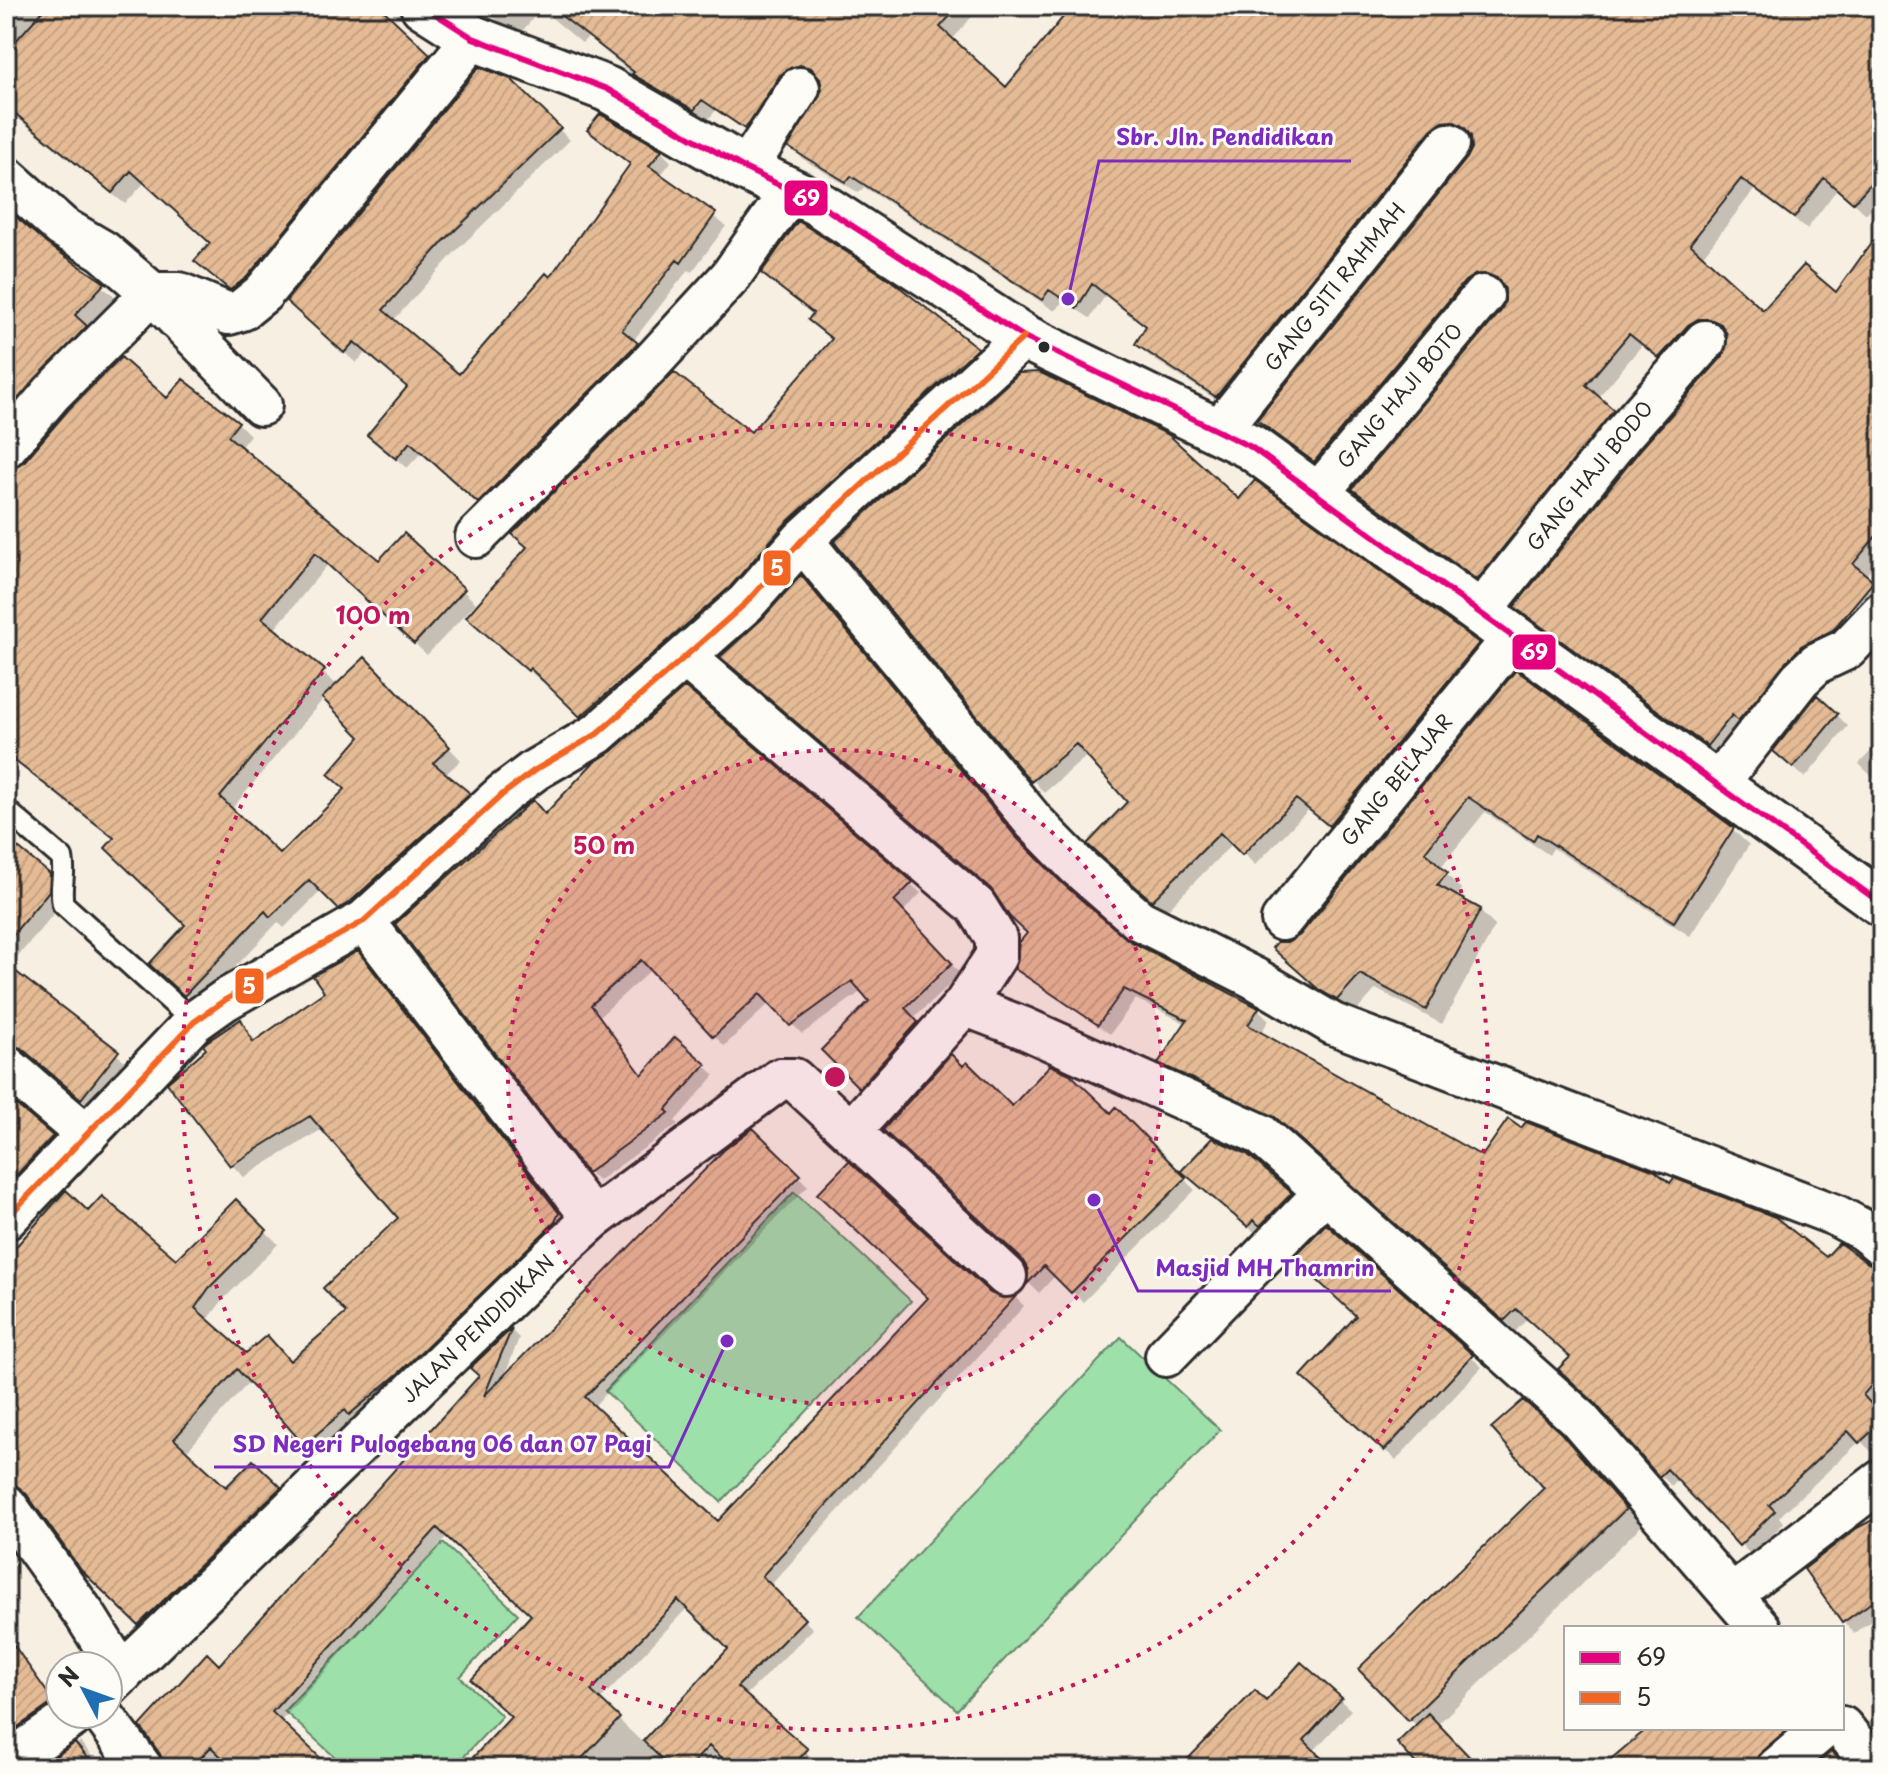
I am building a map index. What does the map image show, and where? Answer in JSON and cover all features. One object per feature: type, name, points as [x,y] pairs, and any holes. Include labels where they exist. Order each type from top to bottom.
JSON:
[{"type":"street","points":[[423,6],[473,38],[607,89],[746,169],[830,212],[1024,337],[1220,429],[1251,447],[1882,904]]},
{"type":"street","points":[[6,447],[52,393],[152,293],[179,293],[229,314],[242,310],[263,293],[473,38]]},
{"type":"street","points":[[746,169],[799,88]]},
{"type":"street","name":"GANG SITI RAHMAH","points":[[1220,429],[1449,144]]},
{"type":"street","points":[[6,177],[62,227],[103,251],[152,293],[261,405]]},
{"type":"street","points":[[476,537],[652,362],[720,288],[791,191]]},
{"type":"street","name":"GANG HAJI BOTO","points":[[1316,496],[1483,296]]},
{"type":"street","points":[[6,1219],[194,1022],[225,1000],[364,921],[503,794],[535,770],[597,734],[746,603],[802,540],[1024,337]]},
{"type":"street","name":"GANG HAJI BODO","points":[[1496,627],[1622,435],[1705,341]]},
{"type":"street","points":[[802,540],[1034,822],[1078,867],[1139,920],[1254,978],[1333,1024],[1835,1215],[1863,1230],[1882,1245]]},
{"type":"street","points":[[1716,786],[1800,679],[1817,663],[1847,649],[1882,612]]},
{"type":"street","name":"GANG BELAJAR","points":[[1282,920],[1496,627]]},
{"type":"street","points":[[685,657],[976,906],[996,938],[996,956],[964,1005],[851,1131]]},
{"type":"street","points":[[364,921],[593,1219]]},
{"type":"street","points":[[964,1005],[1024,1028],[1260,1134],[1577,1417],[1758,1626]]},
{"type":"street","points":[[6,1066],[87,1135]]},
{"type":"street","name":"JALAN PENDIDIKAN","points":[[124,1672],[474,1329],[593,1219],[780,1079],[794,1079],[1006,1276]]},
{"type":"street","points":[[1166,1356],[1326,1191]]},
{"type":"street","points":[[1733,1594],[1882,1480]]},
{"type":"street","name":"JALAN PENDIDIKAN","points":[[6,1505],[96,1650]]},
{"type":"street","points":[[1844,1729],[1875,1768]]},
{"type":"street","points":[[6,1763],[54,1730]]},
{"type":"street","points":[[114,1730],[142,1768]]},
{"type":"street","points":[[1777,1768],[1822,1730]]},
{"type":"lane","points":[[6,810],[62,858],[64,867],[59,888],[63,904],[194,1022]]},
{"type":"green space","points":[[794,1192],[911,1301],[721,1502],[605,1391]]},
{"type":"green space","points":[[1121,1337],[1220,1430],[957,1710],[858,1617]]},
{"type":"green space","points":[[443,1543],[518,1614],[460,1677],[502,1716],[453,1768],[347,1768],[284,1711]]},
{"type":"building","points":[[47,6],[379,6],[430,54],[247,277],[230,290],[194,261],[210,243],[131,171],[112,193],[6,106],[6,52]]},
{"type":"building","points":[[549,6],[959,6],[940,27],[1006,87],[1072,6],[1882,6],[1882,171],[1853,203],[1824,178],[1794,218],[1741,179],[1690,244],[1763,310],[1804,265],[1836,292],[1882,228],[1882,529],[1853,564],[1874,581],[1833,630],[1801,646],[1738,721],[1732,715],[1707,746],[1514,607],[1640,450],[1723,356],[1727,334],[1721,324],[1710,319],[1698,319],[1688,325],[1659,358],[1629,334],[1586,385],[1614,410],[1477,580],[1352,489],[1501,311],[1505,289],[1497,278],[1476,274],[1465,281],[1314,462],[1257,420],[1467,158],[1472,148],[1471,136],[1464,127],[1453,121],[1441,122],[1431,130],[1216,397],[1135,344],[1146,326],[1092,284],[1077,308],[1049,290],[1042,300],[851,176],[846,182],[788,147],[822,90],[820,78],[811,68],[800,65],[780,75],[745,129],[702,100],[694,110],[632,74],[634,72]]},
{"type":"building","points":[[479,67],[511,79],[561,128],[444,241],[383,310],[459,374],[546,273],[550,277],[630,164],[587,130],[600,114],[662,150],[649,166],[716,213],[681,263],[677,260],[622,330],[638,343],[478,503],[410,442],[396,459],[367,435],[407,387],[354,342],[344,353],[286,301]]},
{"type":"building","points":[[6,208],[47,244],[105,283],[75,315],[87,326],[6,412]]},
{"type":"building","points":[[798,221],[889,279],[978,348],[786,523],[730,587],[580,717],[530,668],[528,671],[466,617],[527,547],[512,534],[674,372],[751,432],[832,339],[808,320],[813,313],[761,273]]},
{"type":"building","points":[[121,357],[167,398],[183,379],[239,422],[228,436],[379,560],[404,533],[465,589],[414,644],[315,553],[262,618],[325,670],[220,797],[280,854],[345,789],[328,774],[360,737],[322,698],[365,657],[450,747],[433,763],[470,793],[350,902],[338,909],[309,880],[270,917],[265,911],[184,996],[149,964],[185,925],[105,848],[114,838],[6,754],[6,469],[24,462],[69,409]]},
{"type":"building","points":[[1039,372],[1169,435],[1239,499],[1255,480],[1479,643],[1329,826],[1296,799],[1242,855],[1220,833],[1152,901],[1087,844],[1127,802],[1076,744],[1031,782],[834,542],[1019,373]]},
{"type":"building","points":[[801,575],[1016,837],[1062,883],[1128,940],[1259,1008],[1248,1025],[1482,1156],[1508,1119],[1521,1128],[1526,1122],[1655,1171],[1670,1183],[1674,1178],[1775,1217],[1826,1257],[1839,1243],[1868,1263],[1882,1267],[1882,1373],[1863,1395],[1882,1416],[1882,1422],[1859,1443],[1848,1431],[1769,1505],[1775,1511],[1739,1546],[1667,1469],[1659,1477],[1594,1402],[1558,1369],[1570,1357],[1516,1309],[1504,1321],[1275,1117],[1158,1063],[1187,1020],[1124,989],[1098,1025],[1015,969],[1019,943],[1027,933],[1010,917],[991,889],[720,657],[763,618]]},
{"type":"building","points":[[1516,670],[1734,828],[1674,922],[1537,834],[1533,841],[1468,797],[1425,852],[1448,873],[1437,885],[1481,909],[1426,1010],[1360,974],[1337,1000],[1318,989],[1272,948],[1277,942],[1289,942],[1300,935]]},
{"type":"building","points":[[685,687],[913,882],[894,901],[952,963],[905,1008],[918,1022],[859,1088],[821,1050],[869,1001],[852,981],[790,1026],[760,994],[713,1037],[641,960],[591,1005],[642,1075],[675,1037],[706,1064],[666,1110],[669,1113],[587,1173],[395,924],[533,800],[545,814],[592,764],[612,751]]},
{"type":"building","points":[[1817,695],[1838,714],[1793,768],[1773,751]]},
{"type":"building","points":[[6,838],[50,874],[49,891],[6,943]]},
{"type":"building","points":[[358,951],[559,1213],[555,1222],[401,1371],[349,1415],[345,1410],[304,1445],[237,1369],[174,1439],[226,1487],[253,1460],[281,1487],[138,1625],[81,1570],[25,1492],[6,1482],[6,1258],[66,1190],[88,1211],[102,1196],[176,1259],[236,1199],[267,1230],[209,1288],[195,1308],[246,1353],[267,1335],[290,1361],[346,1313],[323,1288],[398,1218],[310,1116],[230,1166],[167,1083],[206,1049],[203,1045],[241,1019],[253,1042],[324,992],[313,976]]},
{"type":"building","points":[[6,964],[119,1051],[81,1099],[21,1048],[6,1044]]},
{"type":"building","points":[[951,1054],[963,1066],[967,1062],[1012,1106],[1050,1065],[1070,1074],[1111,1113],[1116,1107],[1186,1178],[1071,1293],[1044,1266],[1027,1284],[1028,1270],[1022,1259],[883,1130]]},
{"type":"building","points":[[6,1096],[53,1136],[6,1186]]},
{"type":"building","points":[[753,1128],[801,1175],[585,1397],[718,1521],[928,1298],[817,1194],[849,1161],[990,1293],[1002,1298],[1016,1296],[762,1576],[805,1619],[737,1687],[808,1749],[791,1768],[733,1768],[709,1746],[688,1768],[671,1768],[643,1741],[728,1649],[678,1600],[591,1691],[620,1718],[573,1768],[463,1768],[511,1717],[471,1680],[531,1615],[437,1528],[272,1712],[331,1768],[233,1768],[211,1747],[191,1768],[165,1768],[160,1754],[140,1726],[207,1653],[219,1665],[479,1376],[470,1368],[512,1328],[484,1396],[724,1150]]},
{"type":"building","points":[[1212,1138],[1247,1154],[1292,1193],[1260,1226],[1253,1220],[1248,1227],[1181,1171]]},
{"type":"building","points":[[1326,1224],[1473,1355],[1384,1451],[1301,1376],[1356,1316],[1293,1258]]},
{"type":"building","points":[[1523,1400],[1561,1433],[1626,1509],[1408,1721],[1358,1669],[1544,1488],[1491,1428]]},
{"type":"building","points":[[1882,1515],[1882,1595],[1842,1623],[1804,1569],[1857,1528]]},
{"type":"building","points":[[6,1634],[44,1688],[44,1709],[6,1735]]},
{"type":"building","points":[[1301,1662],[1342,1698],[1304,1740],[1331,1768],[1179,1768],[1255,1690],[1266,1701]]},
{"type":"building","points":[[1428,1713],[1480,1768],[1420,1768],[1397,1743]]},
{"type":"building","points":[[1646,1730],[1787,1730],[1762,1751],[1755,1768],[1600,1768]]},
{"type":"building","points":[[75,1743],[96,1768],[39,1768]]},
{"type":"building","points":[[1832,1751],[1845,1768],[1812,1768]]},
{"type":"transit line","name":"69","points":[[423,6],[473,38],[607,89],[746,169],[817,203],[1024,337],[1251,447],[1882,904]]},
{"type":"transit line","name":"5","points":[[6,1219],[194,1022],[225,1000],[364,921],[503,794],[535,770],[597,734],[746,603],[802,540],[1024,337]]},
{"type":"place","name":"Sbr. Jln. Pendidikan","points":[[1068,299]]},
{"type":"place","name":"Masjid MH Thamrin","points":[[1094,1200]]},
{"type":"place","name":"SD Negeri Pulogebang 06 dan 07 Pagi","points":[[727,1341]]}]
